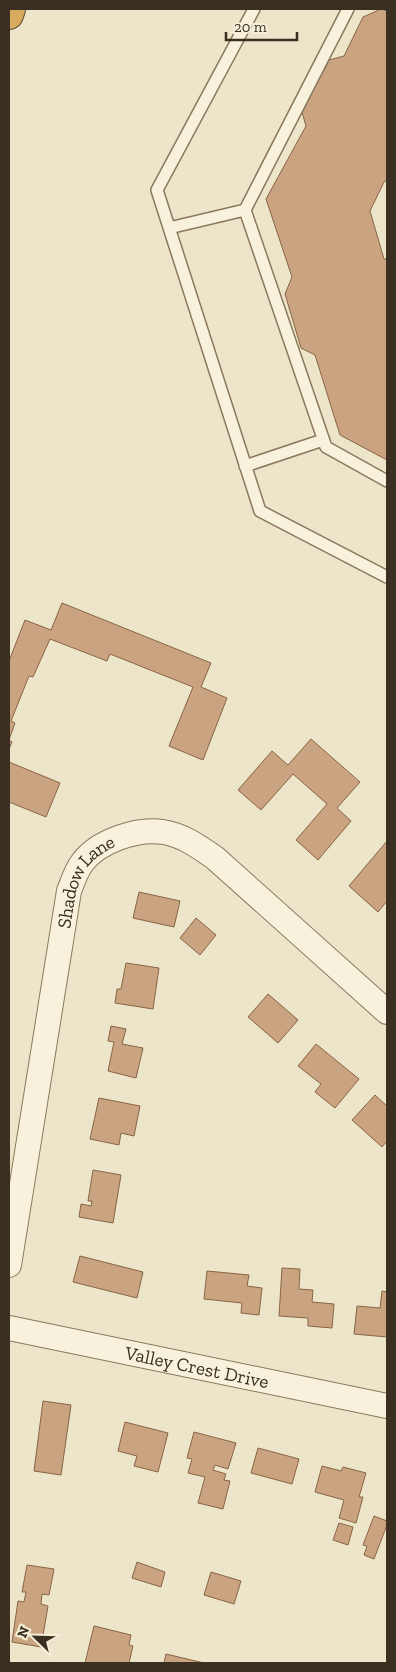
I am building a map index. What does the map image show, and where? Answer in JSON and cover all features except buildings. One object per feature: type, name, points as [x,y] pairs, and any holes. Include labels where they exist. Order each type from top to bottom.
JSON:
[{"type":"highway","points":[[9,16],[11,9]]},
{"type":"street","name":"Shadow Lane","points":[[9,1265],[69,891],[76,873],[84,861],[96,850],[112,841],[146,832],[163,832],[195,844],[230,872],[387,1012]]},
{"type":"street","name":"Valley Crest Drive","points":[[9,1328],[387,1406]]},
{"type":"lane","points":[[254,9],[157,190],[260,511],[387,577]]},
{"type":"lane","points":[[348,9],[245,210],[326,447],[387,481]]},
{"type":"lane","points":[[169,228],[245,210]]},
{"type":"lane","points":[[245,466],[324,440]]}]
